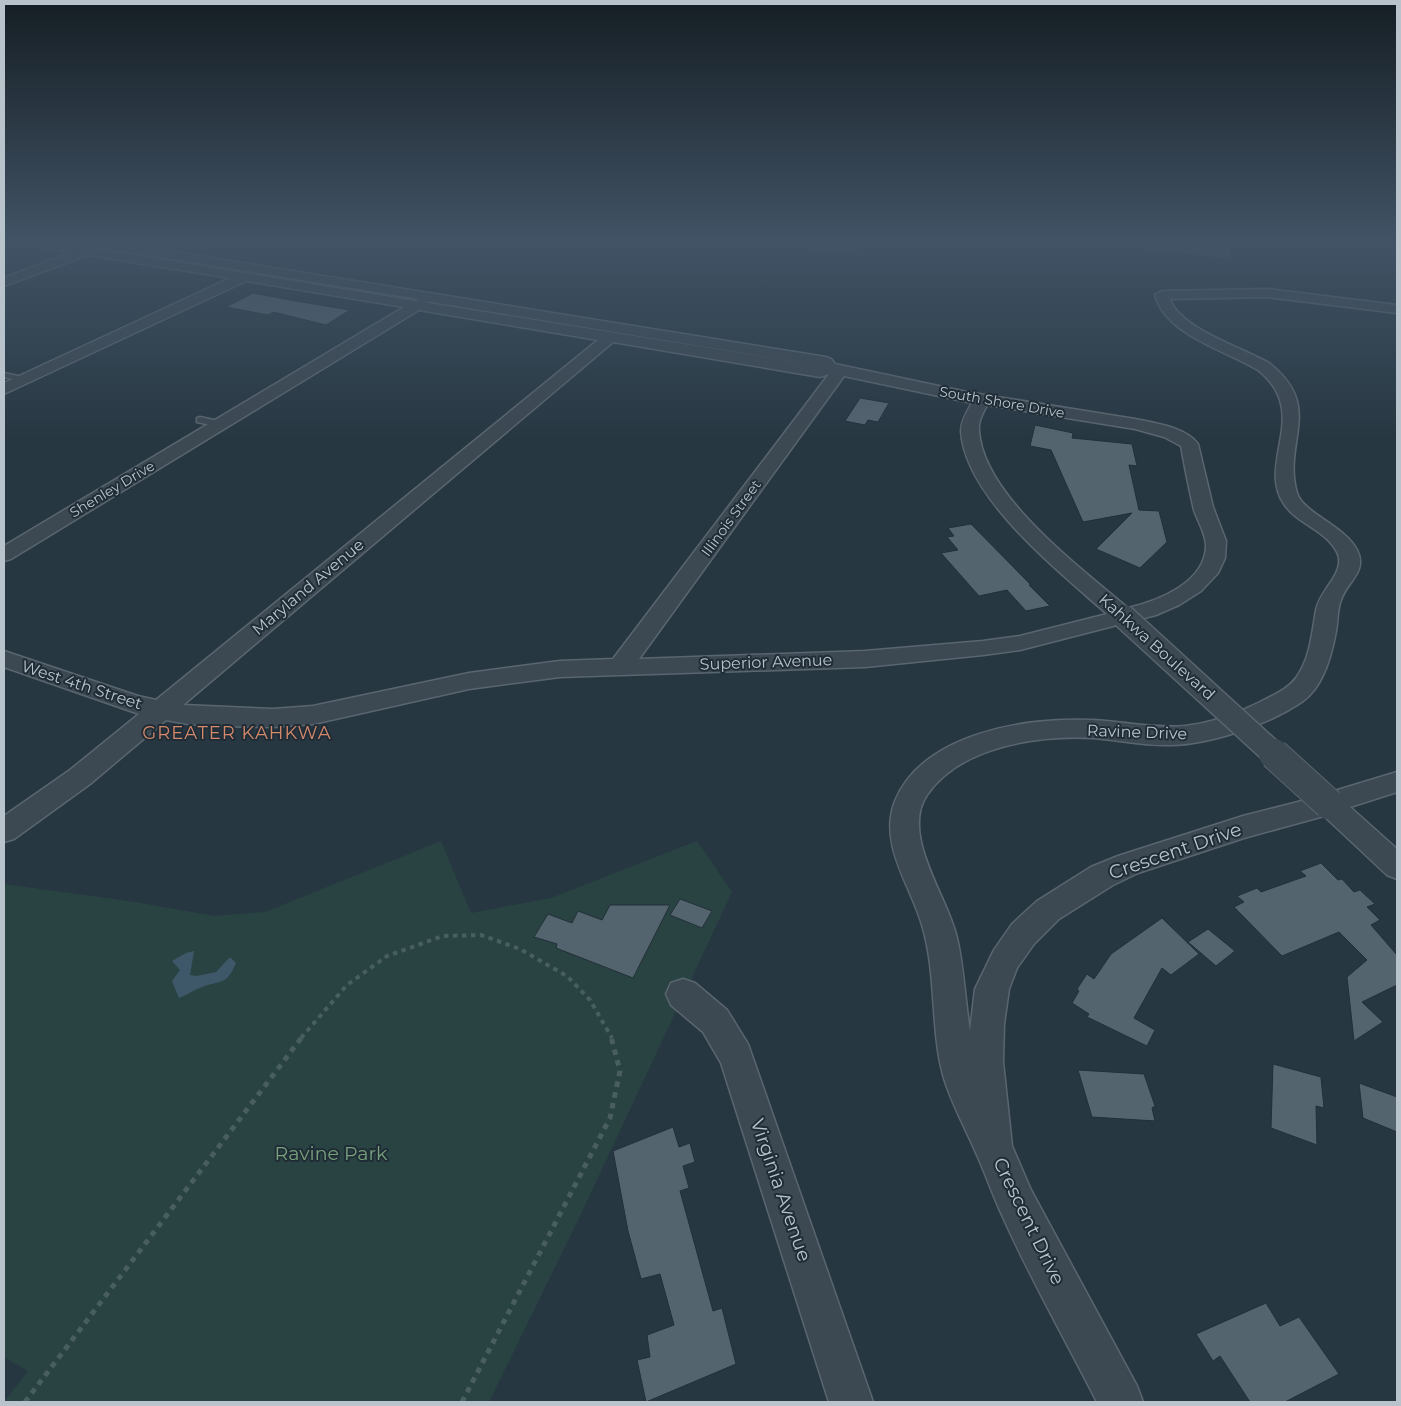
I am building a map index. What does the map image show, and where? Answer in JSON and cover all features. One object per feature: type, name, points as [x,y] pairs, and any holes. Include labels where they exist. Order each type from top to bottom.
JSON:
[{"type":"street","points":[[4,375],[151,308]]},
{"type":"street","points":[[4,389],[171,308]]},
{"type":"street","name":"Shenley Drive","points":[[90,484],[401,308]]},
{"type":"street","name":"Shenley Drive","points":[[4,555],[220,424],[403,308]]},
{"type":"street","name":"South Shore Drive","points":[[454,308],[609,338],[820,372],[835,369],[982,399],[1135,424],[1174,435]]},
{"type":"street","name":"South Shore Drive","points":[[465,308],[826,362],[835,369]]},
{"type":"street","name":"Ravine Drive","points":[[993,1147],[961,1077],[951,1020],[946,959],[939,928],[914,866],[905,834],[906,813],[912,794],[936,768],[957,754],[983,741],[1038,730],[1090,729],[1167,736],[1198,734],[1263,712],[1296,693],[1308,678],[1324,639],[1328,606],[1333,592],[1350,570],[1350,555],[1337,537],[1300,509],[1288,494],[1287,477],[1291,402],[1284,385],[1275,376],[1252,360],[1188,326],[1166,308]]},
{"type":"street","name":"Maryland Avenue","points":[[4,831],[80,777],[609,338]]},
{"type":"street","name":"Illinois Street","points":[[621,666],[835,369]]},
{"type":"street","name":"Kahkwa Boulevard","points":[[982,399],[971,422],[970,433],[974,455],[988,483],[1036,536],[1397,867]]},
{"type":"street","name":"Superior Avenue","points":[[161,710],[188,715],[218,717],[313,716],[470,681],[560,669],[906,656],[1020,643],[1148,610],[1185,593],[1199,583],[1216,556],[1216,543],[1206,517],[1189,444],[1174,435]]},
{"type":"street","name":"West 4th Street","points":[[4,660],[134,704],[161,710]]},
{"type":"street","name":"Crescent Drive","points":[[1121,1402],[1017,1204],[993,1147],[985,1062],[992,989],[1005,960],[1023,934],[1048,910],[1102,876],[1128,864],[1243,827],[1329,804],[1397,782]]},
{"type":"street","name":"Virginia Avenue","points":[[683,994],[715,1021],[736,1056],[851,1402]]},
{"type":"lane","points":[[4,375],[24,380]]},
{"type":"lane","points":[[200,420],[220,424]]},
{"type":"path","points":[[25,1402],[303,1035],[347,985],[387,956],[443,936],[481,936],[520,949],[567,976],[590,1000],[611,1035],[620,1071],[610,1118],[462,1402]]},
{"type":"green space","name":"Ravine Park","points":[[441,841],[471,913],[551,898],[697,841],[732,892],[579,1218],[489,1402],[4,1402],[28,1371],[4,1357],[4,884],[135,902],[214,916],[265,912]]},
{"type":"water","points":[[194,951],[190,975],[197,976],[216,972],[229,958],[236,963],[230,975],[223,981],[202,987],[179,998],[172,981],[180,970],[172,961]]},
{"type":"building","points":[[229,308],[336,308],[350,310],[326,325],[273,312],[268,315]]},
{"type":"building","points":[[860,398],[889,403],[878,422],[868,420],[865,425],[845,421]]},
{"type":"building","points":[[1035,425],[1073,433],[1072,438],[1132,444],[1137,466],[1129,465],[1139,510],[1159,511],[1167,542],[1140,568],[1096,549],[1132,513],[1083,522],[1051,450],[1030,446]]},
{"type":"building","points":[[971,524],[1050,606],[1026,611],[1007,590],[979,596],[941,553],[958,550],[947,537],[954,536],[948,528]]},
{"type":"building","points":[[1321,863],[1338,880],[1342,879],[1354,892],[1360,890],[1375,904],[1367,907],[1380,920],[1371,925],[1397,955],[1397,985],[1362,1002],[1383,1022],[1354,1041],[1347,977],[1367,960],[1339,932],[1282,956],[1234,907],[1244,902],[1237,896],[1257,888],[1261,892],[1306,876],[1300,871]]},
{"type":"building","points":[[680,899],[712,911],[702,928],[670,915]]},
{"type":"building","points":[[610,905],[670,905],[633,978],[556,948],[557,944],[534,937],[548,914],[572,923],[578,911],[602,920]]},
{"type":"building","points":[[1162,918],[1199,954],[1171,975],[1162,968],[1134,1018],[1155,1030],[1147,1046],[1087,1017],[1089,1014],[1072,1003],[1079,991],[1077,989],[1087,974],[1094,979],[1111,954]]},
{"type":"building","points":[[1208,929],[1235,951],[1216,966],[1188,942]]},
{"type":"building","points":[[1273,1064],[1321,1077],[1324,1108],[1316,1106],[1317,1145],[1271,1128]]},
{"type":"building","points":[[1078,1070],[1144,1074],[1155,1106],[1152,1108],[1155,1121],[1092,1117]]},
{"type":"building","points":[[1359,1083],[1397,1097],[1397,1132],[1363,1118]]},
{"type":"building","points":[[673,1127],[679,1147],[690,1143],[695,1162],[683,1166],[689,1188],[680,1191],[713,1311],[722,1308],[736,1364],[646,1402],[637,1360],[650,1357],[647,1335],[674,1325],[660,1274],[641,1279],[628,1231],[613,1151]]},
{"type":"building","points":[[1266,1303],[1280,1326],[1299,1317],[1339,1374],[1285,1402],[1250,1402],[1220,1356],[1213,1361],[1196,1334]]},
{"type":"district","name":"GREATER KAHKWA","points":[[237,733]]}]
